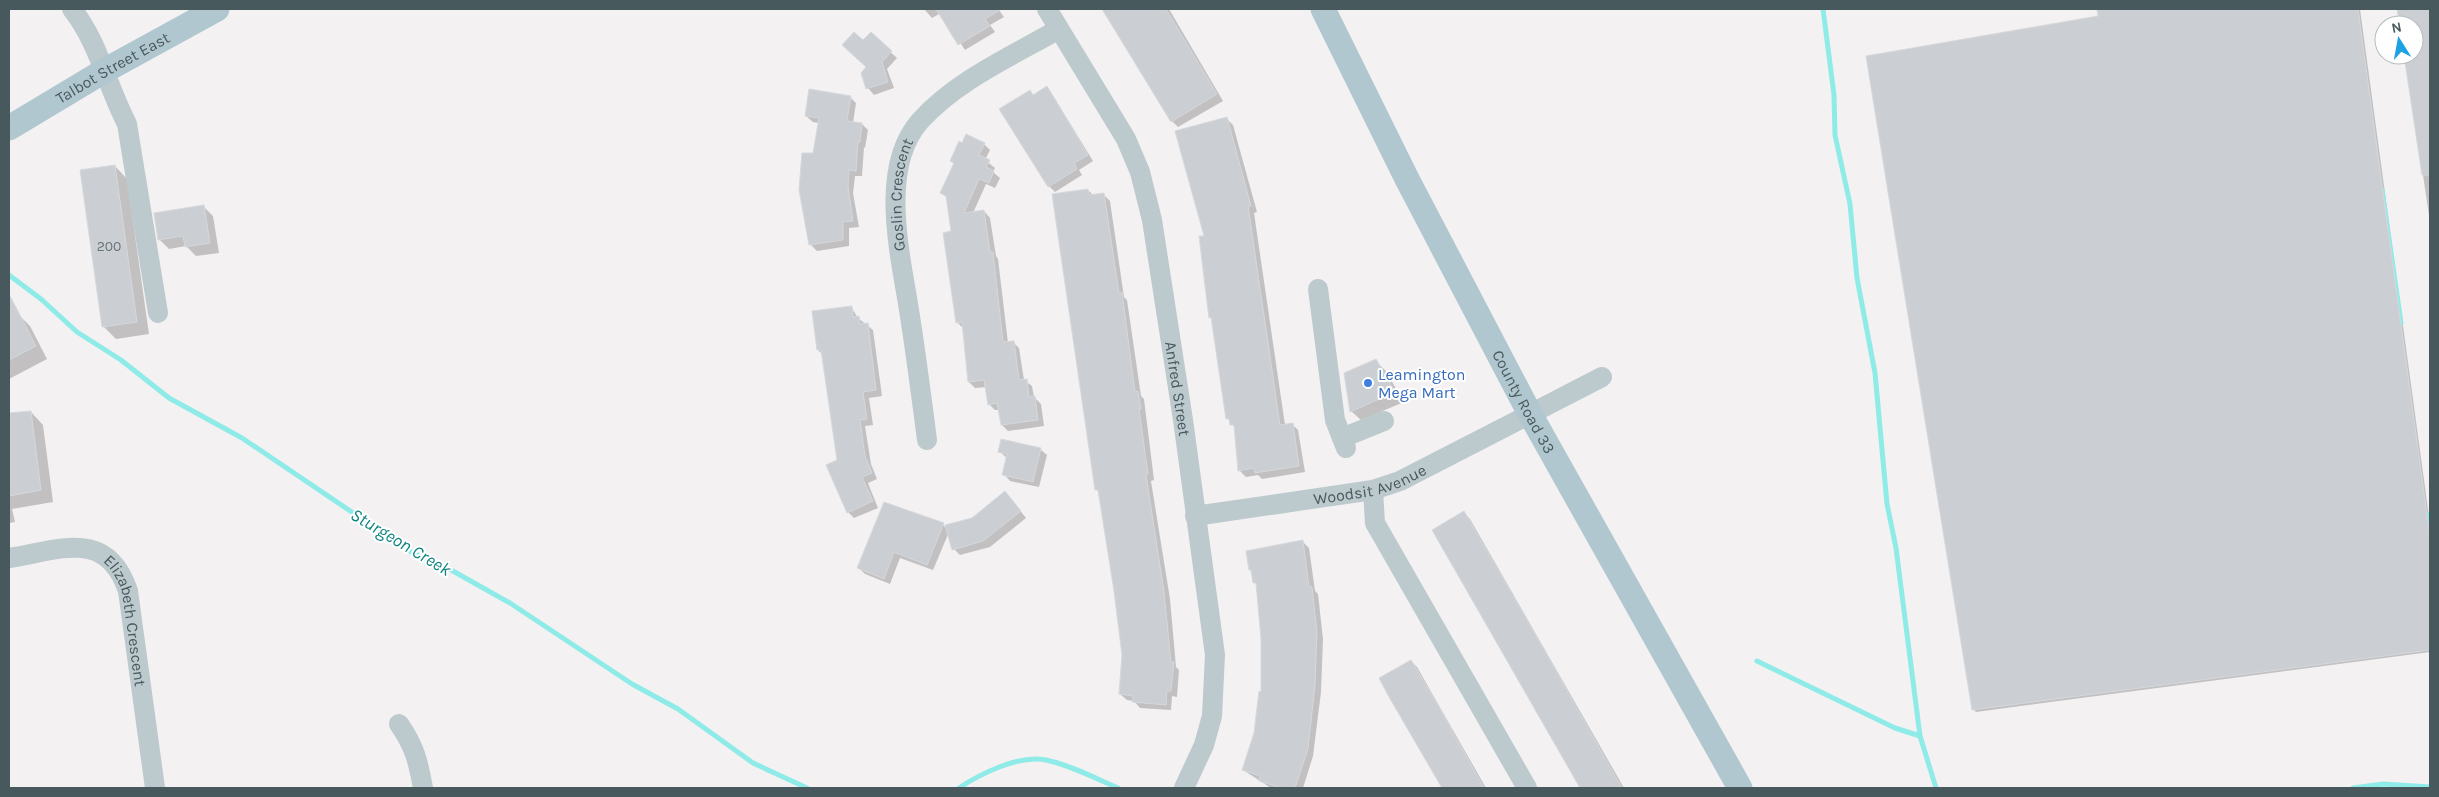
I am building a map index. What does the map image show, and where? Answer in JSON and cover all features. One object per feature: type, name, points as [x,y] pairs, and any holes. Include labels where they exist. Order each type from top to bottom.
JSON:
[{"type":"main road","name":"Talbot Street East","points":[[9,128],[104,71],[217,9]]},
{"type":"main road","name":"County Road 33","points":[[1322,9],[1407,179],[1530,414],[1740,788]]},
{"type":"street","points":[[72,9],[94,43],[116,103],[126,124],[158,314]]},
{"type":"street","name":"Anfred Street","points":[[1047,9],[1117,121],[1140,172],[1156,247],[1213,631],[1216,675],[1212,716],[1208,731],[1184,788]]},
{"type":"street","name":"Goslin Crescent","points":[[927,440],[898,231],[896,190],[901,158],[912,133],[939,103],[983,72],[1059,29]]},
{"type":"street","points":[[1318,289],[1335,420],[1344,443],[1384,421]]},
{"type":"street","name":"Woodsit Avenue","points":[[1196,516],[1373,490],[1400,481],[1602,377]]},
{"type":"street","points":[[1373,490],[1375,522],[1527,788]]},
{"type":"street","name":"Elizabeth Crescent","points":[[9,558],[86,547],[99,551],[106,556],[122,575],[128,591],[155,788]]},
{"type":"street","points":[[399,724],[412,743],[418,757],[423,788]]},
{"type":"building","points":[[936,9],[1002,9],[985,19],[990,26],[958,45]]},
{"type":"building","points":[[1102,9],[1166,9],[1217,94],[1171,122]]},
{"type":"building","points":[[2097,9],[2358,9],[2430,537],[2430,650],[1972,710],[1866,56],[2098,16]]},
{"type":"building","points":[[2397,9],[2430,9],[2430,175],[2422,175],[2406,65],[2424,65],[2424,15],[2398,15]]},
{"type":"building","points":[[854,32],[863,40],[871,32],[892,51],[882,62],[888,82],[866,89],[861,73],[866,67],[842,45]]},
{"type":"building","points":[[1047,86],[1088,155],[1074,163],[1077,169],[1048,187],[999,109],[1030,90],[1033,95]]},
{"type":"building","points":[[809,89],[851,96],[847,121],[862,123],[860,142],[858,142],[856,171],[849,170],[848,186],[853,221],[843,222],[843,240],[809,245],[799,190],[802,153],[813,153],[819,118],[805,116]]},
{"type":"building","points":[[1227,117],[1251,206],[1248,206],[1280,425],[1293,423],[1299,466],[1255,473],[1254,468],[1238,471],[1234,425],[1230,425],[1229,418],[1226,419],[1211,317],[1209,318],[1199,236],[1204,236],[1175,131]]},
{"type":"building","points":[[966,134],[985,143],[979,155],[990,160],[986,167],[994,171],[989,183],[979,179],[964,213],[984,210],[990,252],[993,252],[1003,342],[1014,341],[1019,380],[1027,379],[1029,397],[1035,396],[1038,420],[1001,425],[997,403],[988,405],[984,380],[968,382],[962,322],[956,323],[943,233],[951,231],[946,196],[940,193],[954,163],[950,161],[959,141],[962,143]]},
{"type":"building","points":[[115,165],[137,322],[102,327],[80,170]]},
{"type":"building","points":[[1088,189],[1089,195],[1104,193],[1119,293],[1122,292],[1135,392],[1138,391],[1141,409],[1139,409],[1148,474],[1146,475],[1164,592],[1171,662],[1174,662],[1171,691],[1167,691],[1166,705],[1132,702],[1133,696],[1119,694],[1122,655],[1114,591],[1098,490],[1095,490],[1052,194]]},
{"type":"building","points":[[204,205],[210,243],[185,247],[183,236],[158,240],[154,213]]},
{"type":"building","points":[[9,294],[36,346],[9,360]]},
{"type":"building","points":[[852,306],[853,317],[859,316],[860,324],[868,323],[876,390],[863,392],[867,419],[860,420],[865,456],[872,473],[862,477],[873,501],[847,513],[826,465],[837,460],[821,350],[817,350],[812,311]]},
{"type":"building","name":"Leamington Mega Mart","points":[[1376,359],[1395,392],[1350,412],[1344,373]]},
{"type":"building","points":[[31,411],[41,490],[9,496],[9,413]]},
{"type":"building","points":[[1001,439],[1041,448],[1033,482],[1002,475],[1007,454],[998,452]]},
{"type":"building","points":[[1005,491],[1021,511],[983,541],[952,550],[945,525],[972,518]]},
{"type":"building","points":[[884,502],[944,523],[927,565],[894,552],[884,579],[857,568]]},
{"type":"building","points":[[1464,511],[1622,788],[1580,788],[1432,530]]},
{"type":"building","points":[[1303,540],[1309,587],[1312,587],[1317,632],[1315,685],[1308,749],[1295,788],[1281,788],[1259,781],[1260,776],[1242,770],[1254,733],[1259,691],[1261,692],[1261,639],[1256,583],[1253,583],[1246,551]]},
{"type":"building","points":[[1411,660],[1484,788],[1442,788],[1389,697],[1379,678]]},
{"type":"waterway","points":[[1823,9],[1834,95],[1835,135],[1850,204],[1857,278],[1875,373],[1887,504],[1896,548],[1920,736],[1936,788]]},
{"type":"waterway","points":[[2382,190],[2401,323]]},
{"type":"waterway","name":"Sturgeon Creek","points":[[9,275],[41,299],[77,332],[121,360],[169,398],[242,438],[411,552],[444,566],[510,603],[632,684],[678,709],[753,763],[807,788]]},
{"type":"waterway","points":[[2427,514],[2430,535]]},
{"type":"waterway","points":[[1757,661],[1895,728],[1920,736]]},
{"type":"waterway","name":"Sturgeon Creek","points":[[959,788],[1001,766],[1036,759],[1064,765],[1118,788]]},
{"type":"waterway","points":[[2353,788],[2383,784],[2430,787]]},
{"type":"place","name":"Leamington Mega Mart","points":[[1368,383]]}]
